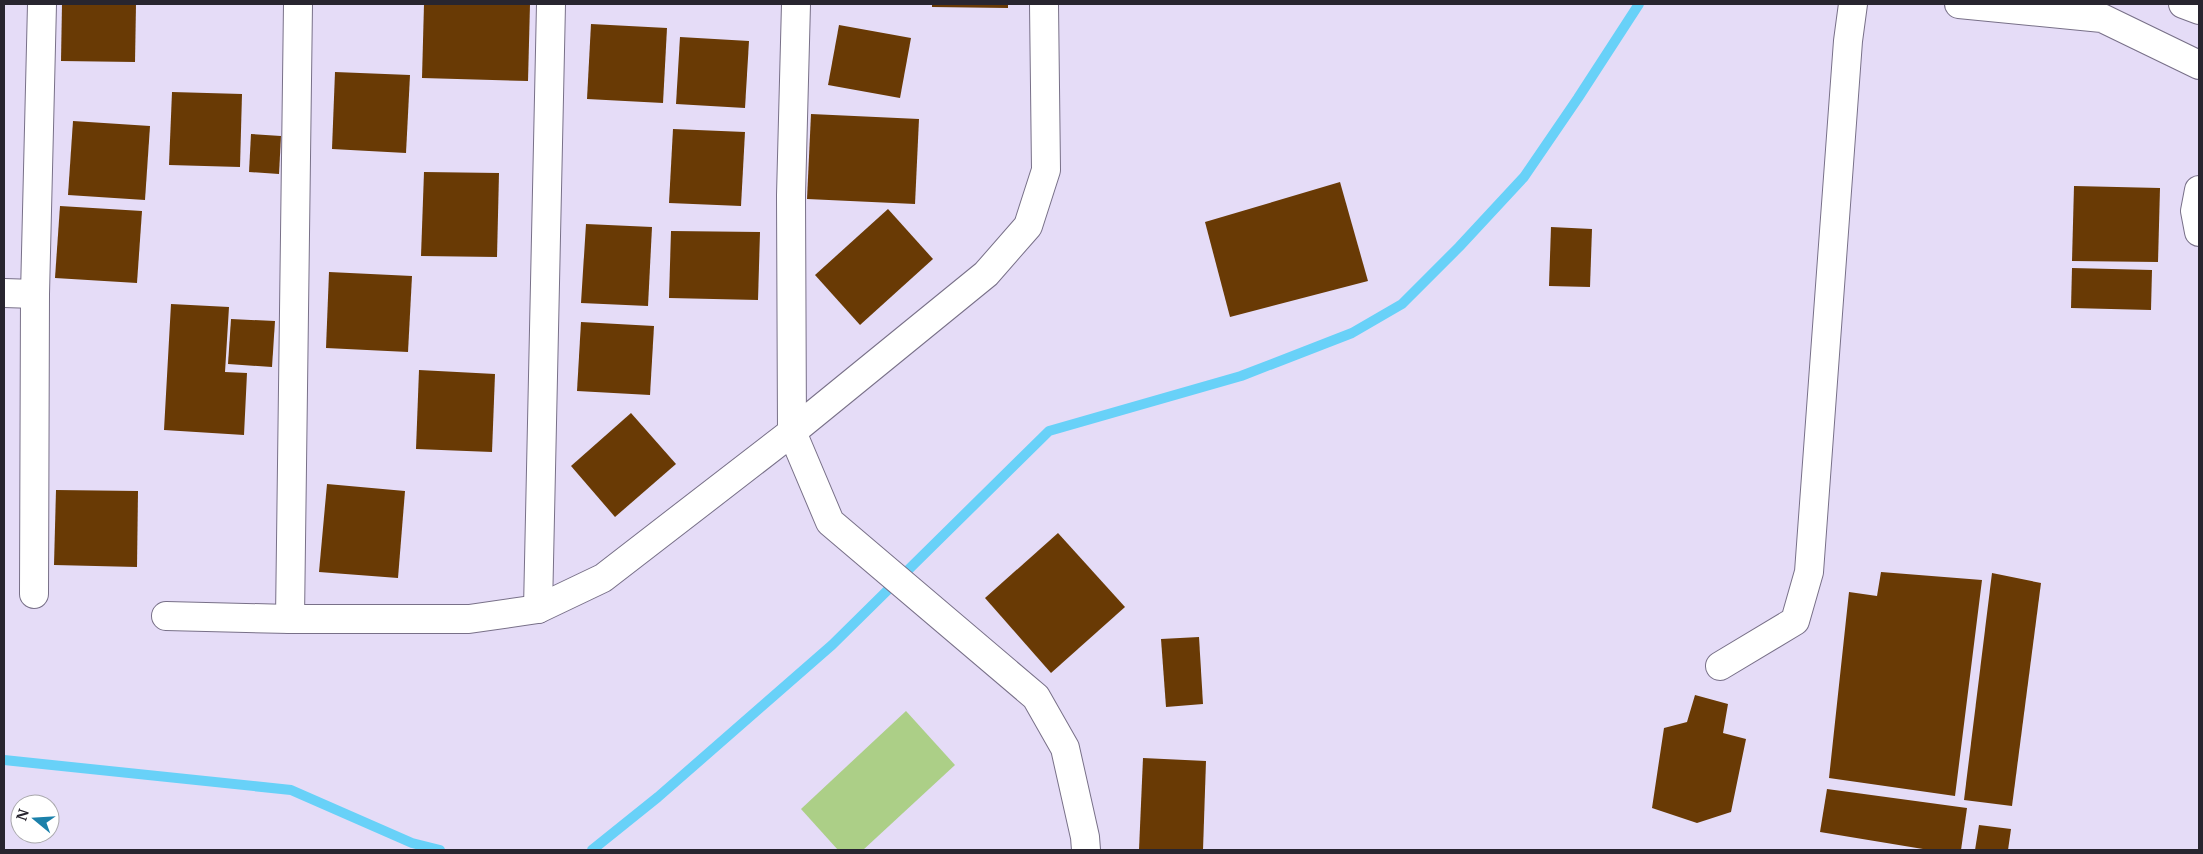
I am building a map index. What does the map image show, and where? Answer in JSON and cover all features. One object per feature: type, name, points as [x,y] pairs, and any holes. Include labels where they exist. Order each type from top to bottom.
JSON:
[{"type":"street","points":[[34,594],[35,294],[42,4]]},
{"type":"street","points":[[290,619],[298,4]]},
{"type":"street","points":[[538,609],[551,4]]},
{"type":"street","points":[[796,4],[791,196],[792,432],[830,522],[1036,698],[1065,748],[1085,837],[1086,850]]},
{"type":"street","points":[[166,616],[290,619],[469,619],[538,609],[603,578],[792,432],[986,274],[1028,226],[1046,170],[1044,4]]},
{"type":"street","points":[[1720,666],[1795,621],[1809,572],[1848,41],[1853,4]]},
{"type":"street","points":[[1959,4],[2102,18],[2199,65]]},
{"type":"street","points":[[2183,4],[2199,10]]},
{"type":"street","points":[[2199,190],[2195,211],[2199,232]]},
{"type":"street","points":[[4,293],[35,294]]},
{"type":"green space","points":[[906,711],[955,765],[863,850],[838,850],[801,809]]},
{"type":"building","points":[[62,4],[136,4],[135,62],[61,61]]},
{"type":"building","points":[[424,4],[530,4],[528,81],[422,78]]},
{"type":"building","points":[[932,4],[1008,4],[1008,8],[932,7]]},
{"type":"building","points":[[591,24],[667,28],[663,103],[587,99]]},
{"type":"building","points":[[839,25],[911,38],[900,98],[828,85]]},
{"type":"building","points":[[680,37],[749,41],[745,108],[676,104]]},
{"type":"building","points":[[335,72],[410,75],[406,153],[332,149]]},
{"type":"building","points":[[172,92],[242,94],[240,167],[169,165]]},
{"type":"building","points":[[811,114],[919,119],[915,204],[807,199]]},
{"type":"building","points":[[73,121],[150,126],[145,200],[68,195]]},
{"type":"building","points":[[673,129],[745,132],[741,206],[669,203]]},
{"type":"building","points":[[251,134],[281,136],[279,174],[249,172]]},
{"type":"building","points":[[424,172],[499,173],[497,257],[421,256]]},
{"type":"building","points":[[1340,182],[1368,281],[1230,317],[1205,222]]},
{"type":"building","points":[[2074,186],[2160,188],[2158,262],[2072,261]]},
{"type":"building","points":[[60,206],[142,211],[137,283],[55,278]]},
{"type":"building","points":[[888,209],[933,259],[860,325],[815,275]]},
{"type":"building","points":[[586,224],[652,227],[648,306],[581,303]]},
{"type":"building","points":[[1551,227],[1592,229],[1590,287],[1549,286]]},
{"type":"building","points":[[671,231],[760,232],[758,300],[669,298]]},
{"type":"building","points":[[2072,268],[2152,270],[2151,310],[2071,308]]},
{"type":"building","points":[[329,272],[412,276],[408,352],[326,348]]},
{"type":"building","points":[[171,304],[229,307],[225,372],[247,373],[244,435],[164,430]]},
{"type":"building","points":[[231,319],[275,321],[272,367],[228,364]]},
{"type":"building","points":[[581,322],[654,326],[650,395],[577,391]]},
{"type":"building","points":[[419,370],[495,374],[492,452],[416,449]]},
{"type":"building","points":[[631,413],[676,464],[615,517],[571,466]]},
{"type":"building","points":[[327,484],[405,491],[398,578],[319,572]]},
{"type":"building","points":[[56,490],[138,491],[137,567],[54,565]]},
{"type":"building","points":[[1058,533],[1125,607],[1051,673],[985,598]]},
{"type":"building","points":[[1881,572],[1982,580],[1955,796],[1829,778],[1849,592],[1877,596]]},
{"type":"building","points":[[1992,573],[2041,583],[2012,806],[1964,800]]},
{"type":"building","points":[[1199,637],[1203,704],[1166,707],[1161,639]]},
{"type":"building","points":[[1695,695],[1728,704],[1723,733],[1746,739],[1731,812],[1697,823],[1652,808],[1664,728],[1687,722]]},
{"type":"building","points":[[1143,758],[1206,761],[1203,850],[1139,850]]},
{"type":"building","points":[[1827,789],[1967,808],[1961,850],[1929,850],[1820,832]]},
{"type":"building","points":[[1979,825],[2011,829],[2008,850],[1975,850]]},
{"type":"waterway","points":[[592,850],[658,797],[832,645],[1049,431],[1241,376],[1352,333],[1402,304],[1459,247],[1524,177],[1639,4]]},
{"type":"waterway","points":[[4,760],[291,790],[412,843],[440,850]]}]
